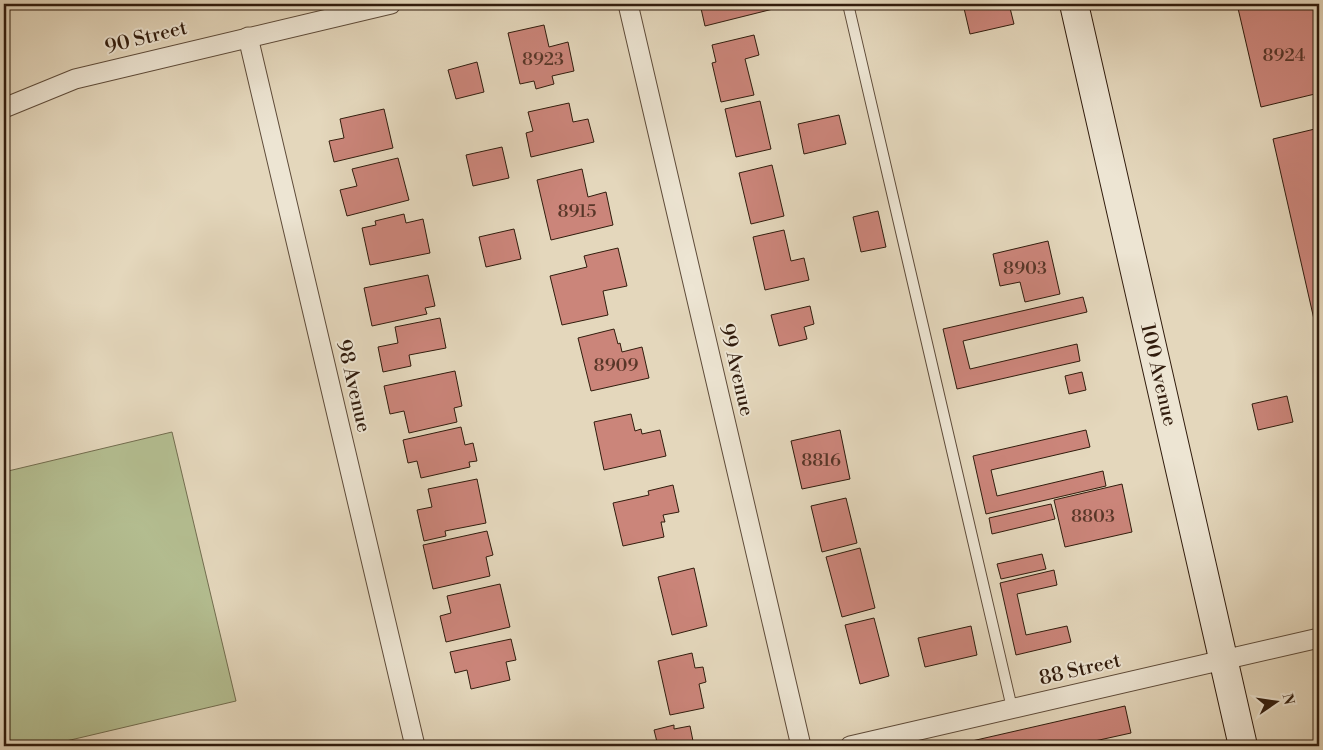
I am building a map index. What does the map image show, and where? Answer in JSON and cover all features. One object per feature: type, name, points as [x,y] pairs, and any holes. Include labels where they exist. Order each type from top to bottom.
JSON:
[{"type":"main road","name":"100 Avenue","points":[[1074,4],[1243,746]]},
{"type":"street","name":"90 Street","points":[[4,108],[75,79],[390,4]]},
{"type":"street","name":"99 Avenue","points":[[628,4],[801,746]]},
{"type":"street","name":"98 Avenue","points":[[248,37],[414,746]]},
{"type":"street","name":"88 Street","points":[[850,746],[1319,638]]},
{"type":"lane","points":[[848,4],[1012,708]]},
{"type":"green space","points":[[172,432],[236,701],[45,746],[4,746],[4,472]]},
{"type":"building","points":[[700,4],[776,4],[777,8],[705,26]]},
{"type":"building","points":[[963,4],[1009,4],[1014,24],[970,34]]},
{"type":"building","points":[[1237,4],[1316,4],[1319,17],[1319,93],[1261,107]]},
{"type":"building","points":[[544,25],[549,47],[568,42],[574,71],[552,76],[554,84],[536,89],[534,81],[520,84],[508,33]]},
{"type":"building","points":[[754,35],[759,55],[745,59],[754,95],[721,102],[712,63],[716,62],[712,45]]},
{"type":"building","points":[[477,62],[484,92],[456,99],[448,70]]},
{"type":"building","points":[[760,101],[771,149],[736,157],[725,109]]},
{"type":"building","points":[[569,103],[573,122],[588,119],[594,142],[531,157],[526,133],[533,131],[528,112]]},
{"type":"building","points":[[384,109],[393,148],[334,162],[329,141],[344,138],[340,119]]},
{"type":"building","points":[[839,115],[846,144],[804,154],[798,124]]},
{"type":"building","points":[[1319,128],[1319,337],[1318,337],[1273,139]]},
{"type":"building","points":[[502,147],[509,178],[473,186],[466,155]]},
{"type":"building","points":[[398,158],[409,200],[347,216],[340,190],[357,186],[352,169]]},
{"type":"building","points":[[772,165],[784,216],[751,224],[739,173]]},
{"type":"building","points":[[582,169],[588,197],[606,192],[613,225],[551,240],[537,180]]},
{"type":"building","points":[[878,211],[886,247],[861,252],[853,217]]},
{"type":"building","points":[[404,214],[406,223],[423,219],[430,253],[370,265],[362,228],[376,225],[375,221]]},
{"type":"building","points":[[514,229],[521,259],[486,267],[479,237]]},
{"type":"building","points":[[784,230],[791,261],[804,258],[809,280],[765,290],[753,237]]},
{"type":"building","points":[[1048,241],[1060,294],[1025,302],[1020,282],[1000,286],[993,254]]},
{"type":"building","points":[[618,248],[627,286],[603,291],[608,315],[562,325],[550,276],[587,267],[584,256]]},
{"type":"building","points":[[428,275],[435,306],[425,308],[427,314],[372,326],[364,288]]},
{"type":"building","points":[[1083,297],[1087,312],[963,341],[970,369],[1077,344],[1080,361],[957,389],[943,329]]},
{"type":"building","points":[[810,306],[814,324],[804,327],[807,339],[779,346],[771,315]]},
{"type":"building","points":[[440,318],[446,348],[409,355],[411,366],[383,372],[378,347],[398,343],[395,327]]},
{"type":"building","points":[[614,329],[622,352],[642,347],[649,378],[591,391],[578,338]]},
{"type":"building","points":[[455,371],[462,406],[454,408],[457,422],[409,433],[404,411],[390,414],[384,386]]},
{"type":"building","points":[[1082,372],[1086,390],[1069,394],[1065,376]]},
{"type":"building","points":[[1287,396],[1293,422],[1258,430],[1252,404]]},
{"type":"building","points":[[631,414],[635,431],[641,429],[642,434],[660,430],[666,456],[604,470],[594,422]]},
{"type":"building","points":[[461,427],[465,445],[473,443],[477,461],[469,462],[470,467],[421,478],[417,461],[408,463],[403,440]]},
{"type":"building","points":[[840,430],[850,479],[802,489],[791,441]]},
{"type":"building","points":[[1086,430],[1090,447],[991,470],[997,496],[1103,471],[1106,486],[986,514],[973,456]]},
{"type":"building","points":[[477,479],[486,523],[445,531],[446,536],[424,541],[417,510],[432,507],[428,489]]},
{"type":"building","points":[[1122,484],[1132,532],[1065,547],[1054,500]]},
{"type":"building","points":[[673,485],[679,512],[663,515],[665,522],[661,522],[664,537],[623,546],[613,503],[649,495],[648,491]]},
{"type":"building","points":[[846,498],[857,543],[822,552],[811,506]]},
{"type":"building","points":[[1051,504],[1055,519],[992,534],[989,518]]},
{"type":"building","points":[[487,531],[493,555],[486,557],[490,576],[433,589],[423,545]]},
{"type":"building","points":[[860,548],[875,608],[842,617],[826,557]]},
{"type":"building","points":[[1042,554],[1046,569],[1001,579],[997,564]]},
{"type":"building","points":[[694,568],[707,626],[672,635],[658,577]]},
{"type":"building","points":[[1054,570],[1057,585],[1017,594],[1026,635],[1067,626],[1071,642],[1016,655],[1000,583]]},
{"type":"building","points":[[500,584],[510,627],[446,642],[440,616],[451,613],[447,596]]},
{"type":"building","points":[[874,618],[889,676],[860,684],[845,625]]},
{"type":"building","points":[[971,626],[977,655],[925,667],[918,638]]},
{"type":"building","points":[[511,639],[516,660],[506,662],[510,680],[471,689],[467,670],[455,673],[450,652]]},
{"type":"building","points":[[692,653],[695,668],[703,667],[706,682],[699,684],[704,708],[670,715],[658,661]]},
{"type":"building","points":[[1125,706],[1131,733],[1072,746],[950,746]]},
{"type":"building","points":[[674,725],[674,729],[690,726],[694,746],[658,746],[654,730]]}]
